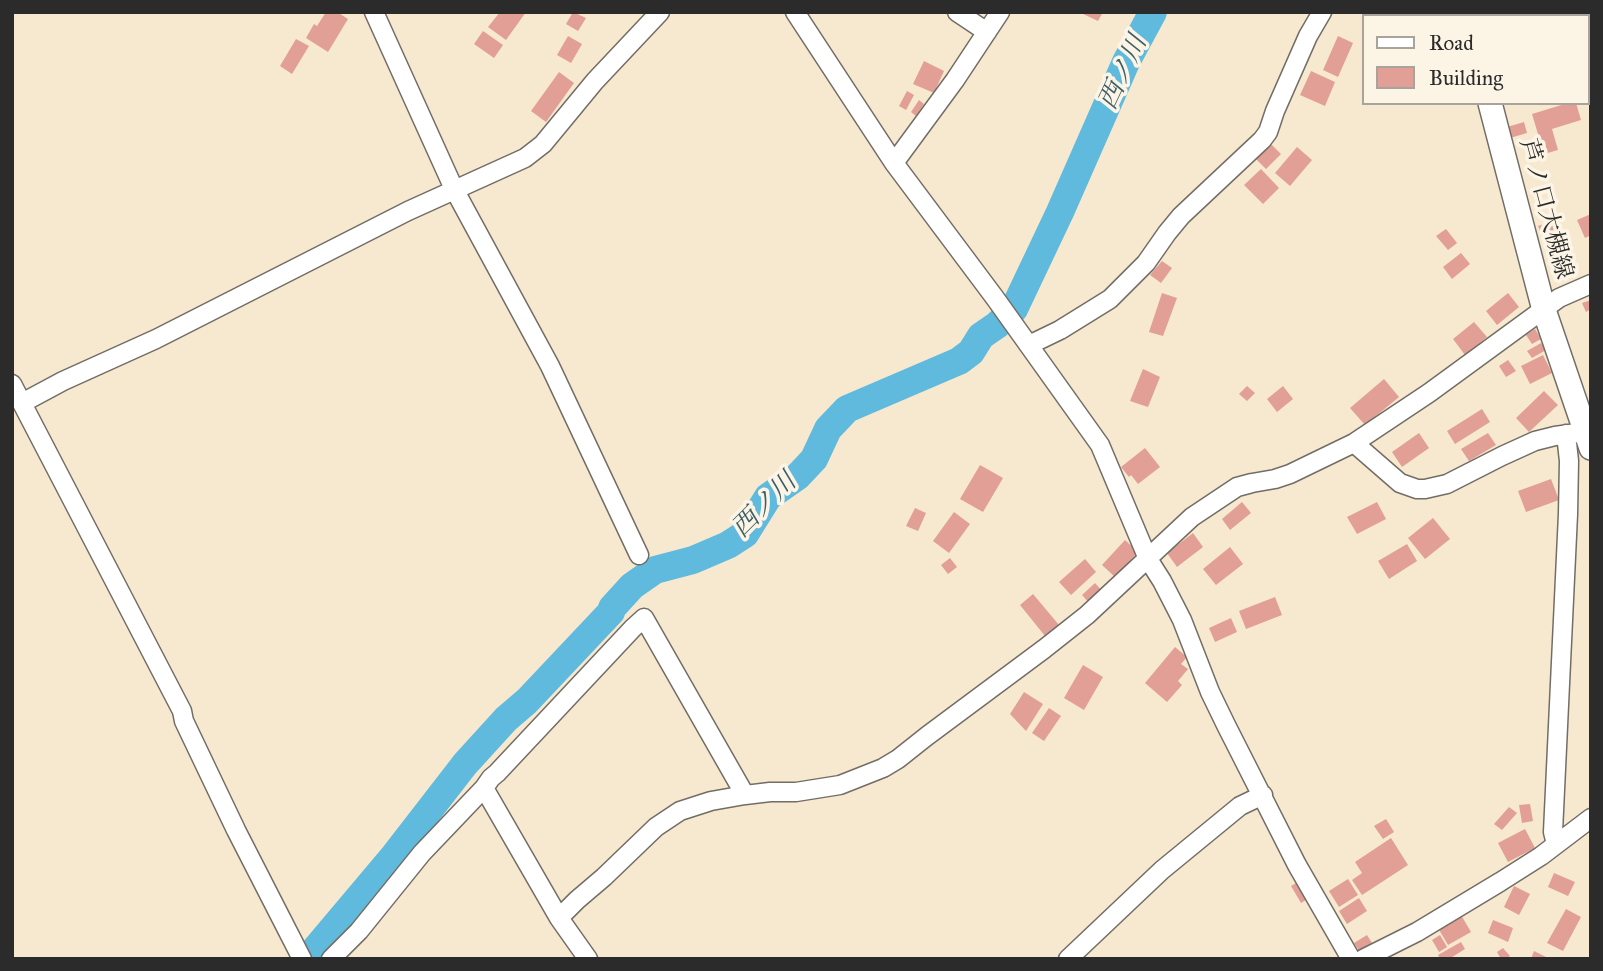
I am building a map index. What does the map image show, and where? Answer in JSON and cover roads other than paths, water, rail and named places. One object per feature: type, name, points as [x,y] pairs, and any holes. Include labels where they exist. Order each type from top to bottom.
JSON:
[{"type":"main road","name":"芦ノ口大槻線","points":[[1490,105],[1544,310],[1583,437]]},
{"type":"street","points":[[374,12],[454,189],[550,366],[639,555]]},
{"type":"street","points":[[22,403],[63,381],[156,339],[454,189],[525,158],[543,144],[618,55],[660,12]]},
{"type":"street","points":[[795,12],[894,163],[1100,445],[1148,559],[1177,610],[1210,692],[1297,865],[1351,959]]},
{"type":"street","points":[[957,12],[987,33]]},
{"type":"street","points":[[894,163],[936,107],[1000,12]]},
{"type":"street","points":[[1029,345],[1060,330],[1110,299],[1146,263],[1181,216],[1262,140],[1268,132],[1308,36],[1322,12]]},
{"type":"street","points":[[559,918],[656,827],[680,811],[745,795],[796,792],[841,785],[898,760],[1087,615],[1192,517],[1237,487],[1290,474],[1354,443],[1429,393],[1559,298],[1591,284]]},
{"type":"street","points":[[12,384],[182,711],[184,721],[236,830],[302,959]]},
{"type":"street","points":[[1354,443],[1400,483],[1425,489],[1447,484],[1535,441],[1583,437]]},
{"type":"street","points":[[1556,844],[1553,832],[1569,461],[1583,437]]},
{"type":"street","points":[[331,959],[359,932],[422,853],[644,618],[745,795]]},
{"type":"street","points":[[484,788],[559,918],[588,959]]},
{"type":"street","points":[[1068,959],[1162,870],[1240,806],[1263,795]]},
{"type":"street","points":[[1363,959],[1417,932],[1500,882],[1591,818]]},
{"type":"waterway","name":"西ノ川","points":[[307,959],[393,857],[465,764],[611,612],[632,586],[655,570],[693,560],[728,545],[745,534],[768,497],[798,476],[814,459],[828,429],[847,409],[959,361],[971,352],[981,336],[1014,309],[1126,62],[1153,12]]}]
